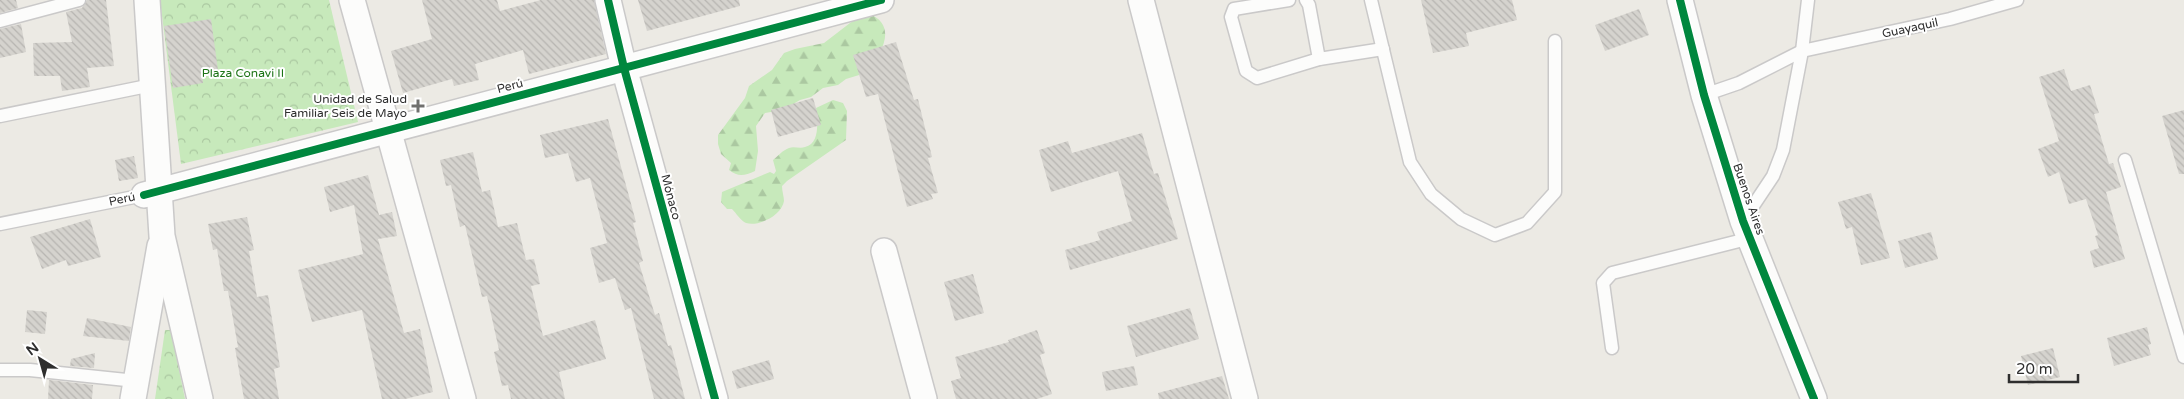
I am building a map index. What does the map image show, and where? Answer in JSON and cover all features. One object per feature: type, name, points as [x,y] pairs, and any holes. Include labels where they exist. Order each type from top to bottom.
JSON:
[{"type":"street","points":[[147,0],[152,85],[151,193],[200,399]]},
{"type":"street","points":[[352,0],[463,399]]},
{"type":"street","name":"Mónaco","points":[[608,0],[624,68],[715,399]]},
{"type":"street","name":"Perú","points":[[151,193],[881,0]]},
{"type":"street","points":[[1141,0],[1245,399]]},
{"type":"street","name":"Buenos Aires","points":[[1680,0],[1704,96],[1747,230],[1814,399]]},
{"type":"street","points":[[135,390],[162,236]]},
{"type":"street","points":[[884,251],[924,399]]},
{"type":"lane","points":[[0,21],[79,0]]},
{"type":"lane","points":[[1289,0],[1234,9],[1231,17],[1246,71],[1257,78],[1319,59],[1383,49]]},
{"type":"lane","points":[[1306,0],[1309,5],[1319,59]]},
{"type":"lane","points":[[1371,0],[1410,162],[1431,194],[1461,219],[1495,235],[1527,222],[1555,192],[1555,41]]},
{"type":"lane","points":[[1612,348],[1603,283],[1606,277],[1612,273],[1747,230],[1773,176],[1783,150],[1802,51],[1808,0]]},
{"type":"lane","name":"Guayaquil","points":[[1704,96],[1739,83],[1802,51],[1950,19],[2016,0]]},
{"type":"lane","points":[[0,116],[152,85]]},
{"type":"lane","points":[[2124,160],[2184,357]]},
{"type":"lane","name":"Perú","points":[[0,224],[151,193]]},
{"type":"lane","points":[[0,370],[30,370],[135,390]]},
{"type":"green space","name":"Plaza Conavi II","points":[[160,0],[329,0],[358,122],[181,164]]},
{"type":"green space","points":[[868,13],[877,18],[883,25],[885,32],[882,48],[869,72],[846,79],[838,85],[823,88],[811,97],[800,100],[783,110],[765,113],[756,126],[758,151],[755,171],[741,175],[729,170],[731,163],[721,154],[718,135],[745,98],[749,86],[772,70],[784,53],[824,43],[850,23]]},
{"type":"green space","points":[[833,100],[843,103],[847,111],[846,140],[782,186],[784,201],[779,211],[769,219],[751,224],[740,219],[732,209],[727,209],[721,202],[722,192],[770,172],[774,174],[776,171],[773,160],[791,147],[803,148],[810,145],[814,141],[817,130],[816,108]]},
{"type":"green space","points":[[165,330],[171,330],[185,399],[155,399]]},
{"type":"building","points":[[0,0],[16,0],[18,8],[0,13]]},
{"type":"building","points":[[87,0],[106,0],[114,66],[87,68],[90,87],[62,91],[60,76],[34,76],[33,43],[72,42],[66,12],[82,8]]},
{"type":"building","points":[[422,0],[497,0],[500,11],[541,0],[594,0],[606,54],[529,74],[523,50],[475,64],[479,80],[454,86],[452,79],[403,93],[391,51],[432,39]]},
{"type":"building","points":[[638,0],[739,0],[740,6],[647,31]]},
{"type":"building","points":[[1421,0],[1512,0],[1517,20],[1466,33],[1469,46],[1433,53]]},
{"type":"building","points":[[1639,9],[1649,35],[1605,51],[1595,25]]},
{"type":"building","points":[[211,19],[218,70],[202,72],[203,83],[173,88],[164,26]]},
{"type":"building","points":[[21,24],[26,52],[0,58],[0,29]]},
{"type":"building","points":[[896,42],[914,100],[918,99],[932,157],[928,158],[938,193],[931,194],[933,199],[907,207],[878,94],[866,97],[853,55]]},
{"type":"building","points":[[2064,69],[2071,91],[2090,85],[2099,113],[2094,114],[2109,164],[2113,163],[2121,187],[2106,192],[2125,259],[2094,268],[2090,251],[2099,248],[2095,236],[2098,235],[2086,199],[2069,204],[2059,172],[2048,177],[2038,149],[2059,141],[2039,77]]},
{"type":"building","points":[[813,98],[821,125],[778,137],[771,110]]},
{"type":"building","points":[[2184,110],[2184,174],[2179,174],[2162,116]]},
{"type":"building","points":[[608,119],[636,222],[633,223],[643,261],[639,263],[655,315],[659,313],[668,346],[671,345],[685,399],[654,399],[631,308],[625,310],[615,278],[599,283],[590,248],[607,243],[590,178],[576,182],[568,153],[545,158],[540,135]]},
{"type":"building","points":[[1142,133],[1154,174],[1158,173],[1178,239],[1070,270],[1065,250],[1100,240],[1097,232],[1132,221],[1118,171],[1051,192],[1039,150],[1068,141],[1072,153]]},
{"type":"building","points":[[473,152],[482,192],[490,190],[498,227],[517,223],[526,260],[534,259],[540,284],[531,286],[543,336],[595,320],[606,359],[559,372],[565,399],[511,399],[508,385],[502,386],[494,352],[499,350],[487,296],[482,297],[465,225],[460,227],[451,185],[446,186],[440,160]]},
{"type":"building","points":[[134,156],[138,178],[119,181],[115,160]]},
{"type":"building","points":[[368,175],[379,215],[392,212],[397,236],[378,239],[404,333],[420,329],[433,392],[405,399],[382,399],[362,310],[312,322],[298,270],[363,254],[354,205],[330,212],[324,187]]},
{"type":"building","points":[[1871,193],[1890,258],[1861,265],[1852,227],[1846,229],[1838,202]]},
{"type":"building","points":[[247,217],[254,250],[249,251],[257,297],[268,295],[280,367],[274,369],[279,399],[244,399],[235,348],[238,347],[228,291],[224,291],[217,249],[213,250],[208,224]]},
{"type":"building","points":[[90,219],[101,257],[68,266],[66,260],[42,269],[30,237]]},
{"type":"building","points":[[1931,232],[1938,259],[1905,268],[1898,241]]},
{"type":"building","points":[[973,274],[984,313],[955,321],[944,282]]},
{"type":"building","points":[[1190,308],[1199,339],[1136,357],[1127,326]]},
{"type":"building","points":[[27,310],[47,312],[45,334],[25,332]]},
{"type":"building","points":[[87,318],[131,327],[129,341],[83,336]]},
{"type":"building","points":[[2147,327],[2151,344],[2148,345],[2151,355],[2114,366],[2107,338]]},
{"type":"building","points":[[1037,330],[1045,353],[1040,355],[1052,394],[1037,399],[956,399],[951,381],[961,378],[955,357],[1009,342],[1008,340]]},
{"type":"building","points":[[2053,348],[2060,377],[2028,385],[2021,356]]},
{"type":"building","points":[[95,353],[94,368],[70,366],[71,359]]},
{"type":"building","points":[[769,360],[774,379],[737,389],[732,371]]},
{"type":"building","points":[[1134,366],[1138,385],[1106,391],[1102,372]]},
{"type":"building","points":[[1222,376],[1229,399],[1159,399],[1158,393]]},
{"type":"building","points":[[49,380],[93,385],[92,399],[48,399]]},
{"type":"cycle path","points":[[608,0],[624,68],[715,399]]},
{"type":"cycle path","points":[[144,195],[881,0]]},
{"type":"cycle path","points":[[1680,0],[1704,95],[1743,221],[1814,399]]},
{"type":"place","name":"Unidad de Salud Familiar Seis de Mayo","points":[[418,106]]}]
